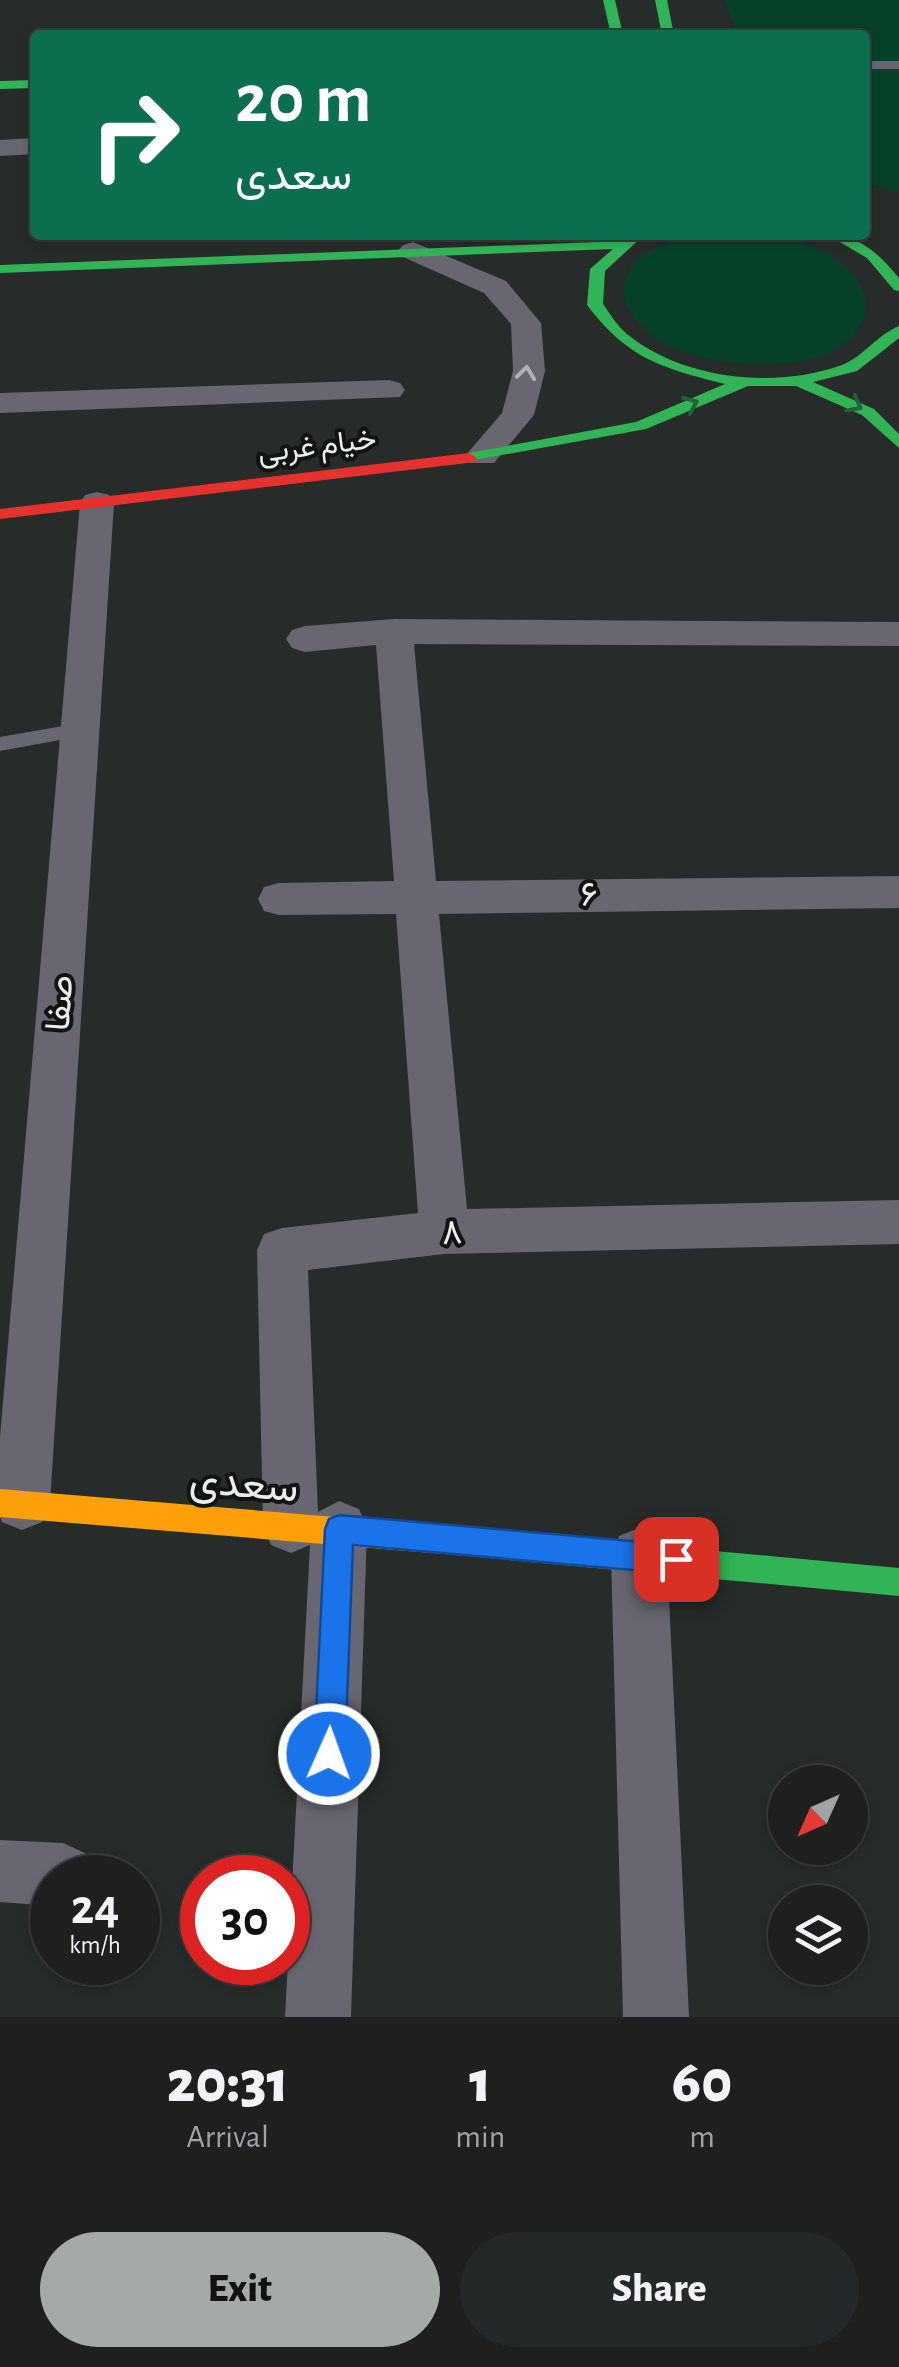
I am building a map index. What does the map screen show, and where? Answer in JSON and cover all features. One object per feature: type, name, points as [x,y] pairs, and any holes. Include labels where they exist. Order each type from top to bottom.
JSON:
[{"type":"street","points":[[609,0],[616,30]]},
{"type":"street","points":[[660,0],[667,30]]},
{"type":"street","points":[[0,86],[30,84]]},
{"type":"street","points":[[0,148],[30,146]]},
{"type":"street","points":[[0,269],[628,240]]},
{"type":"street","points":[[628,240],[597,269],[584,294],[607,326],[639,353],[686,372],[742,383],[799,382],[850,370],[893,349]]},
{"type":"street","points":[[844,240],[872,255],[899,287]]},
{"type":"street","points":[[413,251],[526,273]]},
{"type":"street","points":[[413,251],[494,287],[526,323],[530,371],[518,415],[482,456]]},
{"type":"street","points":[[639,353],[651,386],[640,426]]},
{"type":"street","points":[[799,382],[856,402],[896,432]]},
{"type":"street","name":"خیام غربی","points":[[0,514],[482,456],[640,426],[742,383]]},
{"type":"street","points":[[0,403],[390,390]]},
{"type":"street","name":"صفا","points":[[11,1503],[80,730],[96,502]]},
{"type":"street","points":[[394,631],[444,1232]]},
{"type":"street","points":[[305,639],[394,631],[899,634]]},
{"type":"street","name":"۶","points":[[279,899],[899,892]]},
{"type":"street","name":"۸","points":[[315,1527],[282,1250],[444,1232],[899,1222]]},
{"type":"street","name":"سعدی","points":[[11,1503],[315,1527],[899,1582]]},
{"type":"street","points":[[315,1527],[318,2017]]},
{"type":"street","points":[[639,1556],[656,2017]]},
{"type":"street","points":[[0,1871],[30,1873]]},
{"type":"lane","points":[[870,65],[899,64]]},
{"type":"lane","points":[[0,744],[80,730]]},
{"type":"green space","points":[[724,0],[899,0],[899,192],[870,184],[870,30],[736,30]]},
{"type":"green space","points":[[680,240],[789,240],[816,248],[842,264],[858,281],[865,300],[864,318],[855,334],[839,348],[816,358],[748,364],[683,352],[654,337],[625,301],[628,272],[646,253]]},
{"type":"traffic: fast","points":[[609,0],[616,30]]},
{"type":"traffic: fast","points":[[661,0],[667,30]]},
{"type":"traffic: fast","points":[[0,85],[30,84]]},
{"type":"traffic: fast","points":[[631,240],[597,269],[595,305],[621,338],[668,364],[728,380],[791,383],[851,367],[899,331]]},
{"type":"traffic: fast","points":[[844,240],[872,255],[899,287]]},
{"type":"traffic: fast","points":[[0,269],[618,244]]},
{"type":"traffic: fast","points":[[799,382],[868,412],[899,443]]},
{"type":"traffic: fast","points":[[469,458],[640,426],[742,383]]},
{"type":"traffic: fast","points":[[444,1540],[899,1582]]},
{"type":"traffic: slow","points":[[0,1503],[444,1540]]},
{"type":"traffic: jam","points":[[0,514],[469,458]]},
{"type":"route","points":[[329,1754],[339,1529],[676,1559]]}]
